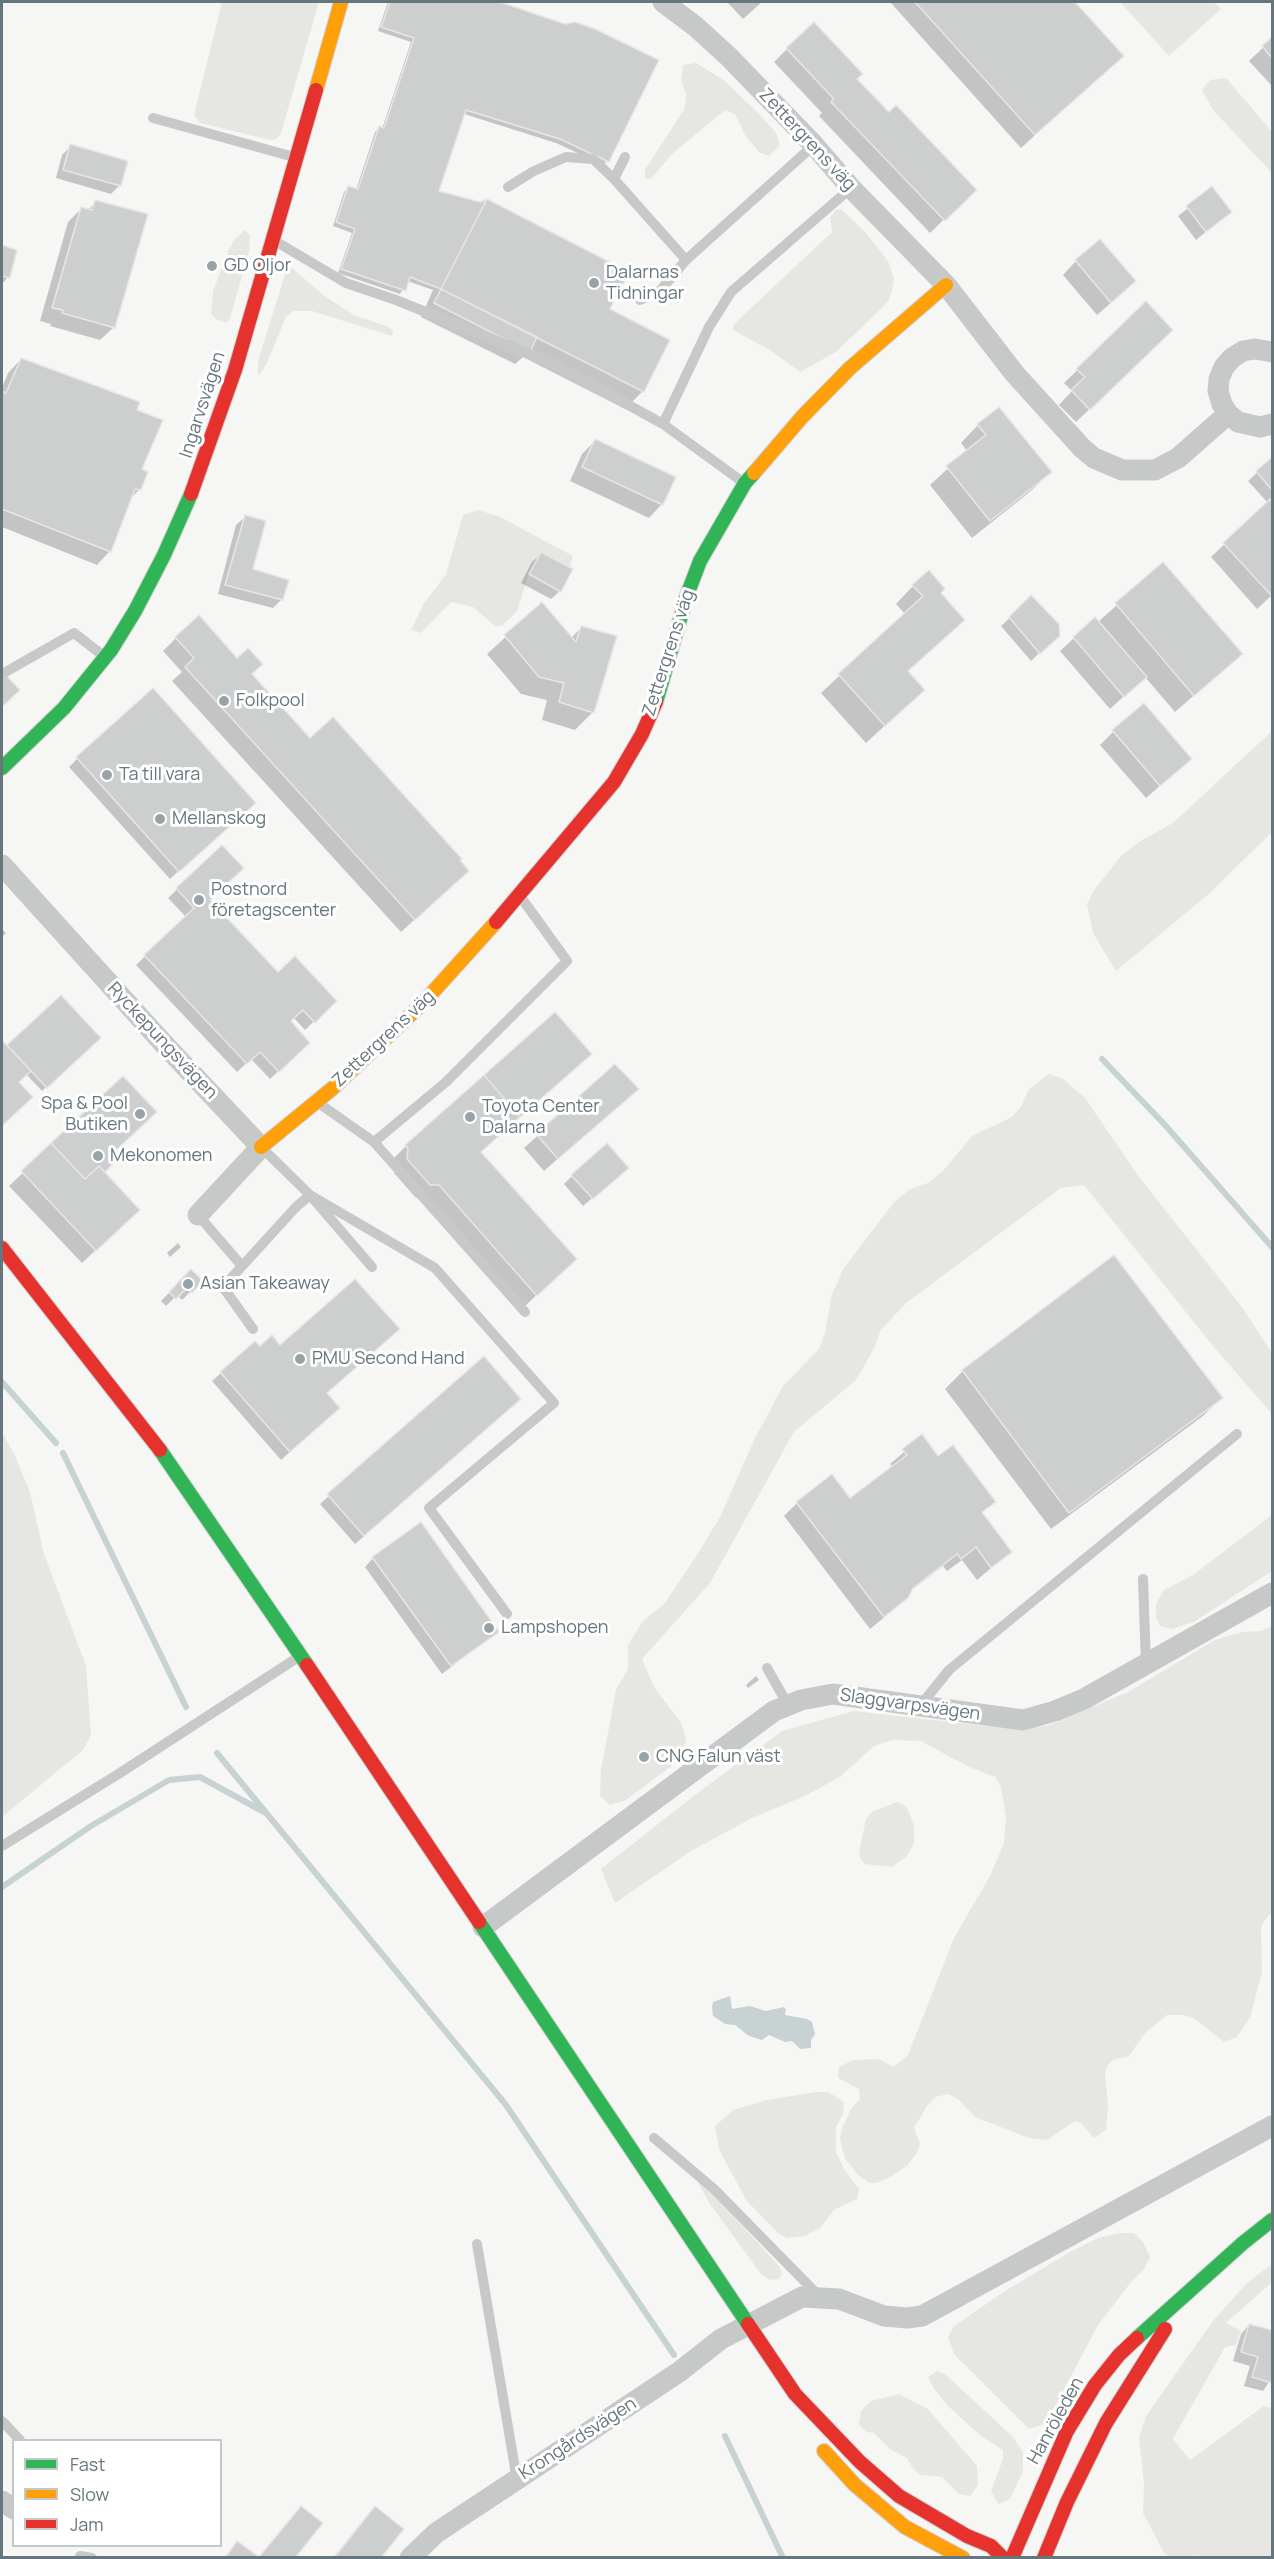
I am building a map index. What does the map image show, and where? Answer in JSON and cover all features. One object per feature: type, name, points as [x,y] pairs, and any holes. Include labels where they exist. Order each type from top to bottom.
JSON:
[{"type":"main road","name":"Ingarvsvägen","points":[[2,768],[64,708],[106,657],[135,611],[192,492],[235,370],[341,2]]},
{"type":"main road","name":"Zettergrens väg","points":[[261,1147],[316,1102],[423,1003],[458,967],[615,782],[642,734],[661,690],[687,595],[700,561],[745,483],[802,417],[850,368],[946,285]]},
{"type":"main road","points":[[2,1248],[152,1439],[301,1656],[795,2394],[860,2462],[899,2496],[967,2536],[991,2546],[1004,2558]]},
{"type":"main road","points":[[2,1259],[51,1309]]},
{"type":"main road","name":"Hanröleden","points":[[1012,2558],[1067,2431],[1095,2385],[1119,2355],[1234,2251],[1272,2220]]},
{"type":"main road","name":"Hanröleden","points":[[1044,2558],[1067,2502],[1109,2417],[1186,2296]]},
{"type":"main road","points":[[795,2394],[811,2433],[855,2486],[906,2527],[963,2558]]},
{"type":"street","name":"Zettergrens väg","points":[[663,2],[695,26],[729,57],[814,145],[851,188],[946,285],[1015,374],[1082,448],[1106,464],[1122,470],[1140,472],[1161,468],[1178,458],[1228,414]]},
{"type":"street","points":[[1272,352],[1255,349],[1243,351],[1232,358],[1224,367],[1219,379],[1218,391],[1221,404],[1228,414],[1249,426],[1260,427],[1272,424]]},
{"type":"street","name":"Ryckepungsvägen","points":[[2,865],[163,1043],[261,1147]]},
{"type":"street","points":[[198,1215],[261,1147]]},
{"type":"street","name":"Slaggvarpsvägen","points":[[483,1928],[774,1711],[788,1705],[833,1694],[1023,1720],[1084,1699],[1272,1593]]},
{"type":"street","points":[[819,2296],[848,2302],[884,2316],[907,2318],[922,2316],[1272,2126]]},
{"type":"street","name":"Krongårdsvägen","points":[[410,2558],[436,2533],[680,2372],[721,2339],[802,2297],[819,2296]]},
{"type":"lane","points":[[153,118],[295,157]]},
{"type":"lane","points":[[640,300],[659,292],[686,260],[814,145]]},
{"type":"lane","points":[[508,187],[534,171],[566,157],[593,159],[614,179],[686,260]]},
{"type":"lane","points":[[614,179],[625,157]]},
{"type":"lane","points":[[663,424],[709,327],[731,292],[851,188]]},
{"type":"lane","points":[[272,240],[346,283],[396,300],[554,364],[663,424],[745,483]]},
{"type":"lane","points":[[2,674],[74,633],[106,657]]},
{"type":"lane","points":[[374,1142],[446,1082],[567,961],[520,895]]},
{"type":"lane","points":[[316,1102],[374,1142],[525,1312]]},
{"type":"lane","points":[[261,1147],[310,1195],[372,1266]]},
{"type":"lane","points":[[253,1329],[223,1287],[296,1207],[310,1195]]},
{"type":"lane","points":[[310,1195],[435,1268],[554,1403],[429,1508],[507,1614]]},
{"type":"lane","points":[[198,1215],[242,1266]]},
{"type":"lane","points":[[920,1706],[949,1670],[1237,1434]]},
{"type":"lane","points":[[1143,1579],[1146,1665]]},
{"type":"lane","points":[[2,1846],[301,1656]]},
{"type":"lane","points":[[767,1668],[788,1705]]},
{"type":"lane","points":[[654,2138],[714,2189],[819,2296]]},
{"type":"lane","points":[[477,2244],[517,2480]]},
{"type":"lane","points":[[2,2421],[19,2439]]},
{"type":"lane","points":[[80,2556],[92,2558]]},
{"type":"shaded area","points":[[222,2],[319,2],[281,133],[276,139],[270,140],[200,123],[194,115]]},
{"type":"shaded area","points":[[1120,2],[1214,2],[1221,9],[1169,56]]},
{"type":"shaded area","points":[[696,63],[725,81],[761,116],[776,133],[780,145],[769,156],[759,152],[746,137],[735,114],[725,110],[672,154],[651,179],[645,179],[645,170],[685,108],[686,93],[681,81],[683,65]]},
{"type":"shaded area","points":[[1226,78],[1272,132],[1272,173],[1213,110],[1202,90],[1210,80]]},
{"type":"shaded area","points":[[841,209],[867,234],[888,261],[894,278],[893,286],[889,300],[883,307],[836,352],[800,372],[770,350],[733,330],[734,324],[832,232],[830,217],[836,210]]},
{"type":"shaded area","points":[[245,230],[250,235],[249,252],[230,318],[228,322],[224,322],[211,314],[213,291],[229,249],[235,239]]},
{"type":"shaded area","points":[[287,268],[292,268],[323,295],[354,315],[389,327],[393,331],[392,336],[312,311],[293,311],[286,317],[266,365],[258,376],[258,361]]},
{"type":"shaded area","points":[[478,510],[500,517],[573,556],[570,567],[541,552],[529,574],[517,611],[502,626],[495,626],[473,607],[451,602],[421,633],[411,630],[423,605],[446,574],[463,515]]},
{"type":"shaded area","points":[[1272,731],[1272,832],[1211,892],[1116,971],[1093,933],[1087,904],[1094,890],[1121,856],[1139,842],[1174,822]]},
{"type":"shaded area","points":[[1049,1074],[1062,1078],[1085,1098],[1139,1177],[1242,1307],[1272,1353],[1272,1414],[1213,1346],[1084,1185],[1061,1188],[906,1303],[881,1330],[856,1380],[794,1432],[710,1583],[642,1659],[654,1687],[681,1723],[686,1739],[681,1759],[626,1800],[610,1805],[600,1796],[601,1770],[616,1690],[628,1669],[628,1645],[643,1621],[664,1604],[699,1552],[721,1515],[755,1438],[783,1386],[819,1349],[825,1333],[832,1294],[844,1268],[894,1202],[910,1189],[928,1183],[943,1171],[972,1136],[1012,1117],[1020,1108],[1029,1089]]},
{"type":"shaded area","points":[[2,1432],[30,1492],[44,1554],[86,1666],[91,1735],[83,1750],[2,1817]]},
{"type":"shaded area","points":[[1272,1515],[1272,1571],[1194,1622],[1172,1629],[1160,1626],[1156,1618],[1156,1604],[1164,1590],[1193,1575]]},
{"type":"shaded area","points":[[1272,1626],[1272,1912],[1261,1928],[1262,1972],[1250,2017],[1237,2037],[1224,2042],[1195,2019],[1184,2015],[1167,2015],[1146,2032],[1128,2057],[1115,2059],[1108,2064],[1105,2073],[1108,2107],[1106,2130],[1094,2138],[1081,2123],[1075,2121],[1047,2140],[1029,2138],[975,2117],[958,2099],[948,2094],[935,2097],[927,2106],[914,2128],[920,2144],[916,2154],[907,2166],[890,2177],[876,2183],[869,2183],[858,2175],[846,2160],[843,2152],[840,2138],[842,2128],[851,2109],[860,2099],[859,2089],[838,2078],[839,2067],[853,2060],[878,2059],[894,2067],[908,2055],[954,1938],[990,1876],[1004,1843],[1006,1817],[1001,1787],[995,1777],[967,1766],[921,1741],[892,1740],[874,1746],[841,1776],[807,1795],[752,1818],[691,1851],[615,1903],[601,1869],[696,1794],[782,1731],[854,1711],[1021,1730],[1050,1725],[1130,1691],[1215,1640],[1242,1632],[1261,1631]]},
{"type":"shaded area","points":[[897,1802],[908,1810],[914,1826],[914,1843],[907,1856],[892,1867],[865,1864],[859,1852],[866,1819],[873,1811]]},
{"type":"shaded area","points":[[730,1996],[732,2009],[750,2006],[766,2011],[784,2007],[785,2015],[812,2022],[815,2034],[811,2040],[811,2048],[800,2049],[792,2041],[785,2042],[769,2035],[762,2040],[749,2036],[735,2025],[725,2024],[713,2016],[712,2007],[713,2002]]},
{"type":"shaded area","points":[[828,2092],[844,2102],[843,2114],[836,2127],[836,2152],[844,2169],[859,2189],[857,2199],[834,2210],[820,2228],[805,2236],[787,2238],[778,2233],[746,2200],[719,2149],[715,2126],[733,2110],[767,2100]]},
{"type":"shaded area","points":[[698,2183],[703,2183],[780,2267],[782,2274],[779,2279],[770,2280],[761,2274],[710,2204]]},
{"type":"shaded area","points":[[1119,2233],[1134,2233],[1143,2242],[1150,2257],[1144,2269],[1098,2325],[1047,2421],[1029,2429],[954,2354],[948,2337],[954,2326],[1005,2291],[1070,2252],[1098,2238]]},
{"type":"shaded area","points":[[1272,2264],[1272,2282],[1226,2323],[1241,2331],[1236,2345],[1225,2347],[1173,2439],[1190,2460],[1264,2406],[1272,2408],[1272,2557],[1208,2558],[1197,2555],[1170,2557],[1164,2553],[1143,2513],[1144,2483],[1139,2438],[1146,2416],[1213,2321],[1247,2283]]},
{"type":"shaded area","points":[[937,2371],[946,2375],[1013,2437],[1023,2452],[1023,2471],[1010,2499],[998,2504],[991,2491],[1003,2459],[1003,2450],[981,2436],[948,2406],[934,2389],[928,2377]]},
{"type":"shaded area","points":[[899,2394],[928,2409],[977,2466],[978,2485],[970,2496],[959,2494],[942,2477],[921,2475],[914,2470],[907,2458],[890,2449],[874,2433],[866,2432],[859,2424],[861,2411],[871,2401]]},
{"type":"building","points":[[390,2],[500,2],[565,24],[575,22],[595,29],[659,60],[609,162],[560,139],[466,110],[439,191],[480,202],[487,199],[441,289],[410,277],[406,291],[341,269],[355,229],[336,222],[348,186],[358,189],[379,126],[384,128],[414,38],[381,27]]},
{"type":"building","points":[[915,2],[1075,2],[1124,56],[1035,135]]},
{"type":"building","points":[[814,22],[863,74],[857,79],[889,112],[896,105],[977,190],[945,221],[831,102],[834,99],[786,48]]},
{"type":"building","points":[[1272,37],[1272,58],[1262,46]]},
{"type":"building","points":[[70,144],[128,161],[121,186],[63,170]]},
{"type":"building","points":[[1212,186],[1232,212],[1206,232],[1186,206]]},
{"type":"building","points":[[487,199],[629,272],[610,309],[670,340],[644,392],[441,289]]},
{"type":"building","points":[[95,200],[148,214],[115,328],[52,308],[81,207],[92,210]]},
{"type":"building","points":[[1100,239],[1136,281],[1111,303],[1075,260]]},
{"type":"building","points":[[2,245],[17,250],[10,278],[2,276]]},
{"type":"building","points":[[441,289],[537,337],[530,352],[434,303]]},
{"type":"building","points":[[1146,301],[1173,330],[1090,410],[1071,390],[1085,377],[1076,369]]},
{"type":"building","points":[[21,358],[140,402],[137,410],[163,420],[142,469],[148,472],[141,490],[135,489],[111,552],[2,509],[2,391],[6,393]]},
{"type":"building","points":[[999,407],[1052,472],[990,521],[946,466],[986,435],[977,424]]},
{"type":"building","points":[[595,439],[676,477],[663,505],[582,467]]},
{"type":"building","points":[[1272,457],[1272,490],[1256,471]]},
{"type":"building","points":[[1270,499],[1272,502],[1272,596],[1223,543]]},
{"type":"building","points":[[245,515],[266,521],[253,569],[289,580],[283,600],[225,585]]},
{"type":"building","points":[[541,552],[573,569],[561,592],[529,574]]},
{"type":"building","points":[[1163,562],[1243,654],[1194,696],[1115,603]]},
{"type":"building","points":[[929,570],[945,589],[941,593],[965,620],[908,671],[925,690],[885,726],[838,674],[923,596],[912,585]]},
{"type":"building","points":[[1031,595],[1059,624],[1060,636],[1040,654],[1009,617]]},
{"type":"building","points":[[542,602],[576,642],[581,626],[617,636],[594,713],[559,702],[564,683],[539,677],[504,635]]},
{"type":"building","points":[[199,615],[237,658],[248,648],[263,664],[252,674],[310,738],[333,717],[462,859],[460,860],[469,871],[415,920],[185,667],[194,658],[175,637]]},
{"type":"building","points":[[1095,617],[1147,677],[1124,697],[1073,637]]},
{"type":"building","points":[[2,671],[20,690],[2,707]]},
{"type":"building","points":[[153,688],[256,803],[179,872],[76,757]]},
{"type":"building","points":[[1144,703],[1192,759],[1160,786],[1112,730]]},
{"type":"building","points":[[222,845],[244,868],[210,900],[278,972],[295,956],[337,1001],[315,1023],[303,1010],[291,1021],[310,1043],[279,1072],[260,1052],[247,1064],[144,955],[194,908],[176,888]]},
{"type":"building","points":[[61,995],[101,1038],[47,1088],[7,1045]]},
{"type":"building","points":[[555,1012],[592,1054],[520,1117],[484,1075]]},
{"type":"building","points":[[2,1040],[31,1071],[19,1082],[33,1097],[2,1126]]},
{"type":"building","points":[[615,1064],[639,1089],[558,1159],[536,1134]]},
{"type":"building","points":[[484,1075],[520,1117],[481,1152],[577,1259],[537,1296],[439,1185],[430,1185],[407,1159],[408,1148],[405,1145]]},
{"type":"building","points":[[123,1076],[157,1112],[110,1156],[115,1162],[105,1172],[99,1166],[85,1179],[51,1143]]},
{"type":"building","points":[[51,1143],[85,1179],[99,1166],[140,1210],[96,1251],[21,1171]]},
{"type":"building","points":[[607,1143],[629,1168],[593,1199],[571,1175]]},
{"type":"building","points":[[1114,1255],[1223,1398],[1069,1513],[962,1370]]},
{"type":"building","name":"Asian Takeaway","points":[[191,1269],[203,1281],[192,1293],[187,1288],[176,1299],[169,1292]]},
{"type":"building","name":"PMU Second Hand","points":[[355,1279],[400,1329],[327,1393],[340,1408],[290,1452],[220,1372],[255,1341],[260,1346],[272,1335],[280,1345]]},
{"type":"building","points":[[484,1356],[521,1399],[364,1536],[327,1494]]},
{"type":"building","points":[[922,1434],[938,1456],[953,1445],[996,1502],[982,1512],[1012,1552],[991,1568],[976,1547],[961,1559],[957,1554],[913,1588],[908,1598],[884,1617],[796,1502],[832,1474],[850,1498],[907,1455],[902,1449]]},
{"type":"building","points":[[421,1522],[499,1632],[451,1666],[372,1557]]},
{"type":"building","points":[[1249,2324],[1272,2330],[1272,2383],[1252,2377],[1258,2357],[1241,2352]]},
{"type":"building","points":[[301,2506],[323,2523],[295,2558],[225,2558],[237,2541],[259,2557]]},
{"type":"building","points":[[375,2506],[404,2529],[381,2558],[334,2558]]},
{"type":"waterway","points":[[1102,1059],[1165,1125],[1272,1247]]},
{"type":"waterway","points":[[2,1382],[56,1443]]},
{"type":"waterway","points":[[63,1453],[186,1707]]},
{"type":"waterway","points":[[217,1753],[506,2105],[674,2355]]},
{"type":"waterway","points":[[2,1887],[91,1826],[169,1780],[200,1777],[264,1812]]},
{"type":"waterway","points":[[725,2436],[783,2558]]},
{"type":"traffic: fast","points":[[656,702],[687,595],[700,561],[745,483],[754,473]]},
{"type":"traffic: fast","points":[[2,768],[64,708],[111,650],[135,611],[164,555],[191,494]]},
{"type":"traffic: fast","points":[[160,1450],[307,1665]]},
{"type":"traffic: fast","points":[[479,1922],[748,2324]]},
{"type":"traffic: fast","points":[[1137,2338],[1272,2220]]},
{"type":"traffic: slow","points":[[316,90],[341,2]]},
{"type":"traffic: slow","points":[[754,473],[802,417],[850,368],[946,285]]},
{"type":"traffic: slow","points":[[261,1147],[333,1088],[423,1003],[496,922]]},
{"type":"traffic: slow","points":[[824,2451],[855,2485],[905,2527],[963,2558]]},
{"type":"traffic: jam","points":[[191,494],[235,370],[316,90]]},
{"type":"traffic: jam","points":[[496,922],[614,782],[642,734],[656,702]]},
{"type":"traffic: jam","points":[[2,1248],[160,1450]]},
{"type":"traffic: jam","points":[[307,1665],[479,1922]]},
{"type":"traffic: jam","points":[[748,2324],[795,2394],[860,2462],[899,2496],[967,2536],[991,2546],[1003,2558]]},
{"type":"traffic: jam","points":[[1044,2558],[1067,2502],[1106,2423],[1165,2329]]},
{"type":"traffic: jam","points":[[1012,2558],[1067,2431],[1095,2385],[1119,2355],[1137,2338]]},
{"type":"place","name":"GD Oljor","points":[[212,266]]},
{"type":"place","name":"Dalarnas Tidningar","points":[[594,283]]},
{"type":"place","name":"Folkpool","points":[[224,701]]},
{"type":"place","name":"Ta till vara","points":[[107,775]]},
{"type":"place","name":"Mellanskog","points":[[160,819]]},
{"type":"place","name":"Postnord företagscenter","points":[[199,900]]},
{"type":"place","name":"Spa & Pool Butiken","points":[[140,1114]]},
{"type":"place","name":"Toyota Center Dalarna","points":[[470,1117]]},
{"type":"place","name":"Mekonomen","points":[[98,1156]]},
{"type":"place","name":"Asian Takeaway","points":[[188,1284]]},
{"type":"place","name":"PMU Second Hand","points":[[300,1359]]},
{"type":"place","name":"Lampshopen","points":[[489,1628]]},
{"type":"place","name":"CNG Falun väst","points":[[644,1757]]}]
